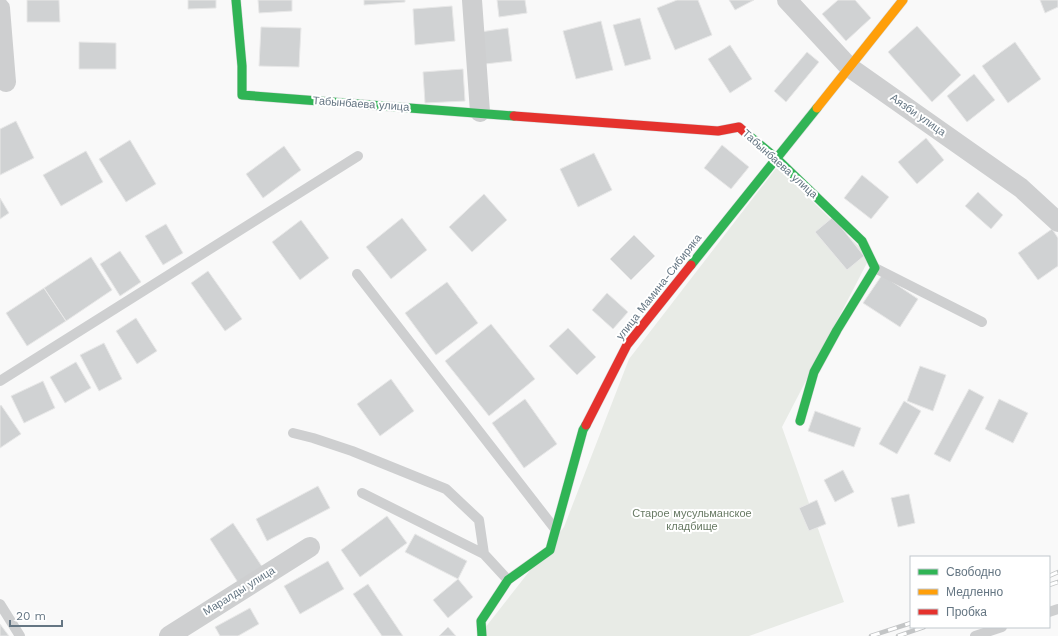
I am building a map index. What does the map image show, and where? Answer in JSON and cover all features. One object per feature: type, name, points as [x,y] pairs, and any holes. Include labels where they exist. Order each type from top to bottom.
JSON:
[{"type":"street","name":"Табынбаева улица","points":[[236,0],[242,66],[242,95],[718,131],[739,127],[776,158],[862,241],[875,268]]},
{"type":"street","points":[[472,0],[480,112]]},
{"type":"street","name":"Аязби улица","points":[[787,0],[849,67],[1021,188],[1058,222]]},
{"type":"street","name":"улица Мамина-Сибиряка","points":[[482,636],[481,620],[508,580],[550,550],[583,430],[627,345],[903,0]]},
{"type":"street","points":[[0,8],[6,82]]},
{"type":"street","points":[[800,421],[814,372],[837,330],[875,268]]},
{"type":"street","name":"Маралды улица","points":[[169,636],[310,547]]},
{"type":"lane","points":[[0,381],[358,156]]},
{"type":"lane","points":[[875,268],[982,322]]},
{"type":"lane","points":[[357,274],[556,530]]},
{"type":"lane","points":[[293,433],[352,451],[446,489],[479,520],[484,554]]},
{"type":"lane","points":[[362,493],[484,554],[508,580]]},
{"type":"lane","points":[[0,604],[20,636]]},
{"type":"lane","points":[[975,636],[999,628]]},
{"type":"green space","name":"Старое мусульманское кладбище","points":[[777,167],[870,257],[782,427],[844,602],[749,636],[482,636],[481,633],[564,527],[629,359]]},
{"type":"building","points":[[27,0],[59,0],[60,22],[27,22]]},
{"type":"building","points":[[188,0],[216,0],[216,8],[188,9]]},
{"type":"building","points":[[258,0],[292,0],[292,11],[259,13]]},
{"type":"building","points":[[364,0],[405,0],[405,2],[364,5]]},
{"type":"building","points":[[497,0],[525,0],[527,13],[499,17]]},
{"type":"building","points":[[677,0],[698,0],[712,35],[675,50],[657,8]]},
{"type":"building","points":[[729,0],[754,0],[735,10]]},
{"type":"building","points":[[838,0],[855,0],[871,18],[846,41],[822,14]]},
{"type":"building","points":[[1040,0],[1058,0],[1058,7],[1045,13]]},
{"type":"building","points":[[452,6],[455,41],[415,45],[413,9]]},
{"type":"building","points":[[640,18],[651,59],[625,66],[613,25]]},
{"type":"building","points":[[601,21],[613,70],[576,79],[563,31]]},
{"type":"building","points":[[917,26],[961,75],[932,102],[888,52]]},
{"type":"building","points":[[261,27],[301,28],[299,67],[259,66]]},
{"type":"building","points":[[508,28],[512,61],[485,64],[480,32]]},
{"type":"building","points":[[79,42],[116,43],[116,69],[79,69]]},
{"type":"building","points":[[1015,42],[1041,79],[1008,103],[982,66]]},
{"type":"building","points":[[730,45],[752,79],[730,93],[708,59]]},
{"type":"building","points":[[807,52],[819,62],[786,102],[774,91]]},
{"type":"building","points":[[463,69],[465,101],[425,103],[423,72]]},
{"type":"building","points":[[974,74],[995,100],[967,122],[947,96]]},
{"type":"building","points":[[16,121],[34,158],[0,175],[0,129]]},
{"type":"building","points":[[926,138],[944,160],[917,184],[898,162]]},
{"type":"building","points":[[130,140],[156,184],[126,202],[99,159]]},
{"type":"building","points":[[722,145],[749,167],[731,189],[704,168]]},
{"type":"building","points":[[284,146],[301,170],[263,198],[246,174]]},
{"type":"building","points":[[86,151],[103,182],[61,206],[43,175]]},
{"type":"building","points":[[594,153],[612,190],[578,207],[560,169]]},
{"type":"building","points":[[862,175],[889,197],[871,219],[844,198]]},
{"type":"building","points":[[978,192],[1003,215],[991,229],[965,206]]},
{"type":"building","points":[[484,194],[507,220],[472,252],[449,227]]},
{"type":"building","points":[[0,198],[9,213],[0,219]]},
{"type":"building","points":[[833,217],[864,256],[847,270],[815,232]]},
{"type":"building","points":[[402,218],[427,250],[391,279],[366,247]]},
{"type":"building","points":[[301,220],[329,258],[300,280],[272,242]]},
{"type":"building","points":[[166,224],[183,253],[163,265],[145,236]]},
{"type":"building","points":[[1052,229],[1058,238],[1058,266],[1038,280],[1018,253]]},
{"type":"building","points":[[634,235],[655,256],[631,280],[610,259]]},
{"type":"building","points":[[120,251],[141,282],[120,296],[100,264]]},
{"type":"building","points":[[91,257],[112,290],[66,321],[44,288]]},
{"type":"building","points":[[208,271],[242,319],[225,331],[191,283]]},
{"type":"building","points":[[882,275],[918,299],[900,327],[863,303]]},
{"type":"building","points":[[447,282],[478,323],[436,355],[405,313]]},
{"type":"building","points":[[44,288],[66,321],[27,346],[6,313]]},
{"type":"building","points":[[607,293],[628,312],[613,329],[592,310]]},
{"type":"building","points":[[136,318],[157,351],[137,364],[116,331]]},
{"type":"building","points":[[491,324],[535,379],[489,416],[445,361]]},
{"type":"building","points":[[568,328],[596,357],[577,375],[549,346]]},
{"type":"building","points":[[104,343],[122,379],[99,391],[80,355]]},
{"type":"building","points":[[76,362],[91,388],[65,403],[50,377]]},
{"type":"building","points":[[920,366],[946,375],[933,411],[907,401]]},
{"type":"building","points":[[391,379],[414,411],[380,436],[357,404]]},
{"type":"building","points":[[43,381],[55,408],[24,423],[11,396]]},
{"type":"building","points":[[969,389],[984,397],[950,462],[934,454]]},
{"type":"building","points":[[525,399],[557,444],[524,468],[492,423]]},
{"type":"building","points":[[999,399],[1028,413],[1013,443],[985,429]]},
{"type":"building","points":[[904,401],[921,411],[897,454],[879,444]]},
{"type":"building","points":[[1,405],[21,434],[0,448],[0,406]]},
{"type":"building","points":[[815,411],[861,428],[854,447],[808,431]]},
{"type":"building","points":[[843,470],[854,492],[835,502],[824,480]]},
{"type":"building","points":[[318,486],[330,508],[267,541],[256,519]]},
{"type":"building","points":[[909,494],[915,523],[898,527],[891,498]]},
{"type":"building","points":[[817,500],[826,524],[809,531],[799,508]]},
{"type":"building","points":[[387,516],[407,543],[360,577],[341,550]]},
{"type":"building","points":[[233,523],[263,568],[239,584],[210,539]]},
{"type":"building","points":[[415,534],[467,561],[458,579],[405,552]]},
{"type":"building","points":[[328,561],[344,589],[300,614],[284,586]]},
{"type":"building","points":[[458,579],[473,597],[448,618],[433,600]]},
{"type":"building","points":[[368,584],[403,636],[382,636],[353,594]]},
{"type":"building","points":[[250,608],[259,624],[238,636],[220,636],[215,627]]},
{"type":"building","points":[[0,624],[9,636],[0,636]]},
{"type":"building","points":[[448,627],[456,636],[439,636]]},
{"type":"railway","points":[[1050,576],[1058,572]]},
{"type":"railway","points":[[1050,585],[1058,582]]},
{"type":"railway","points":[[871,636],[910,623]]},
{"type":"railway","points":[[898,636],[921,628]]},
{"type":"traffic: fast","points":[[236,0],[242,66],[242,95],[514,116]]},
{"type":"traffic: fast","points":[[691,265],[817,108]]},
{"type":"traffic: fast","points":[[747,134],[776,158],[862,241],[875,268],[837,330],[814,372],[800,421]]},
{"type":"traffic: fast","points":[[482,636],[481,621],[508,580],[550,550],[583,430],[586,425]]},
{"type":"traffic: slow","points":[[817,108],[903,0]]},
{"type":"traffic: jam","points":[[514,116],[718,131],[739,127],[747,134]]},
{"type":"traffic: jam","points":[[586,425],[627,345],[691,265]]}]
